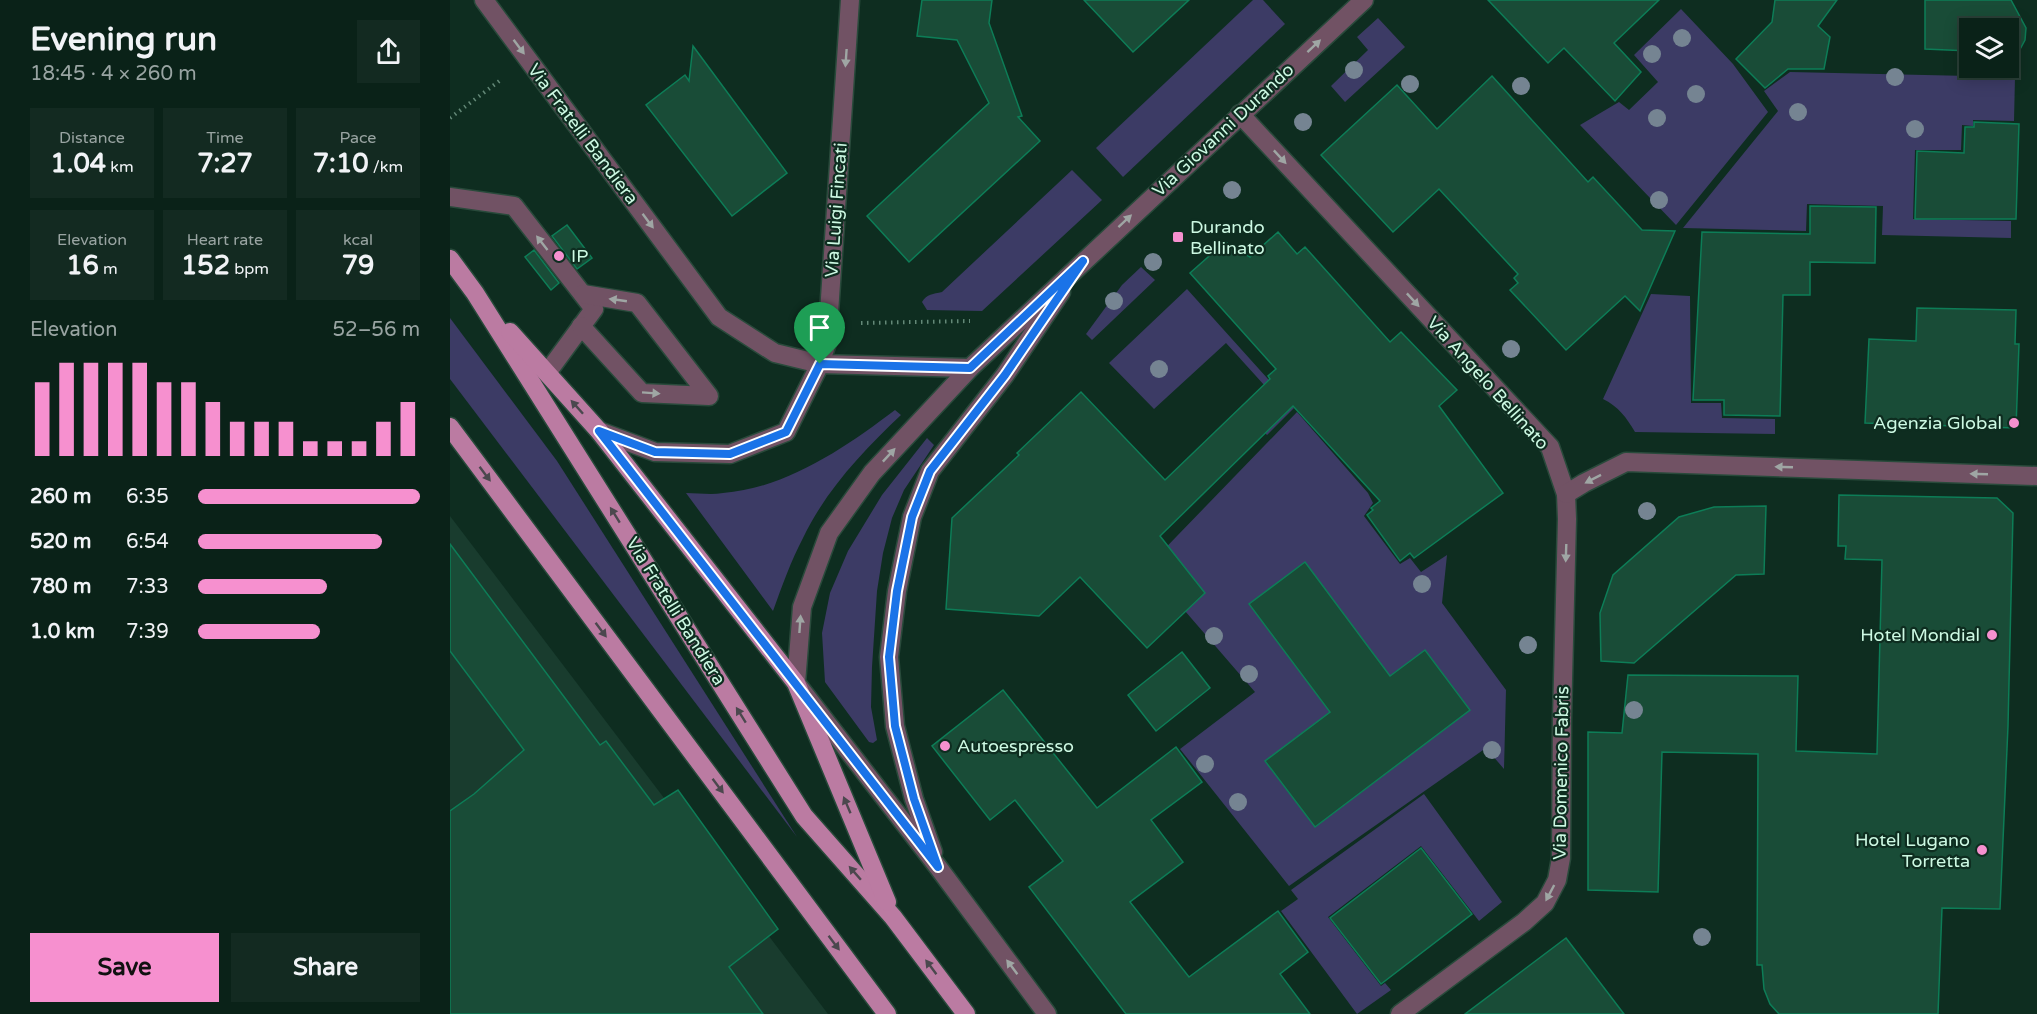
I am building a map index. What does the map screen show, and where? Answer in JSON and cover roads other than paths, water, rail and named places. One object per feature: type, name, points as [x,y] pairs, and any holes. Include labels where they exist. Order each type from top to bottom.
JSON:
[{"type":"main road","name":"Via Fratelli Bandiera","points":[[450,260],[475,292],[599,431],[796,683],[893,917]]},
{"type":"main road","name":"Via Fratelli Bandiera","points":[[475,292],[804,816],[893,917],[966,1014]]},
{"type":"main road","points":[[450,427],[887,1014]]},
{"type":"street","name":"Via Fratelli Bandiera","points":[[484,0],[719,317],[775,353],[820,364],[970,368]]},
{"type":"street","name":"Via Luigi Fincati","points":[[599,431],[655,452],[730,454],[786,432],[820,364],[827,343],[850,0]]},
{"type":"street","name":"Via Giovanni Durando","points":[[796,683],[802,608],[829,533],[872,473],[970,368],[1364,0]]},
{"type":"street","name":"Via Angelo Bellinato","points":[[1240,114],[1550,447],[1566,494]]},
{"type":"street","points":[[450,196],[514,206],[594,309],[547,373]]},
{"type":"street","name":"Via Giovanni Durando","points":[[938,867],[914,799],[895,726],[889,657],[897,591],[912,517],[930,471],[1005,375],[1083,261]]},
{"type":"street","points":[[581,326],[642,393],[709,396],[637,303],[583,294]]},
{"type":"street","points":[[1566,494],[1626,462],[2037,476]]},
{"type":"street","name":"Via Domenico Fabris","points":[[1400,1014],[1524,922],[1545,903],[1557,880],[1561,858],[1566,494]]},
{"type":"street","name":"Via Fratelli Bandiera","points":[[796,683],[938,867],[1047,1014]]},
{"type":"place","name":"Durando Bellinato","points":[[1178,237]]},
{"type":"place","name":"IP","points":[[559,256]]},
{"type":"place","name":"Agenzia Global","points":[[2014,423]]},
{"type":"place","name":"Hotel Mondial","points":[[1992,635]]},
{"type":"place","name":"Autoespresso","points":[[945,746]]},
{"type":"place","name":"Hotel Lugano Torretta","points":[[1982,850]]}]
